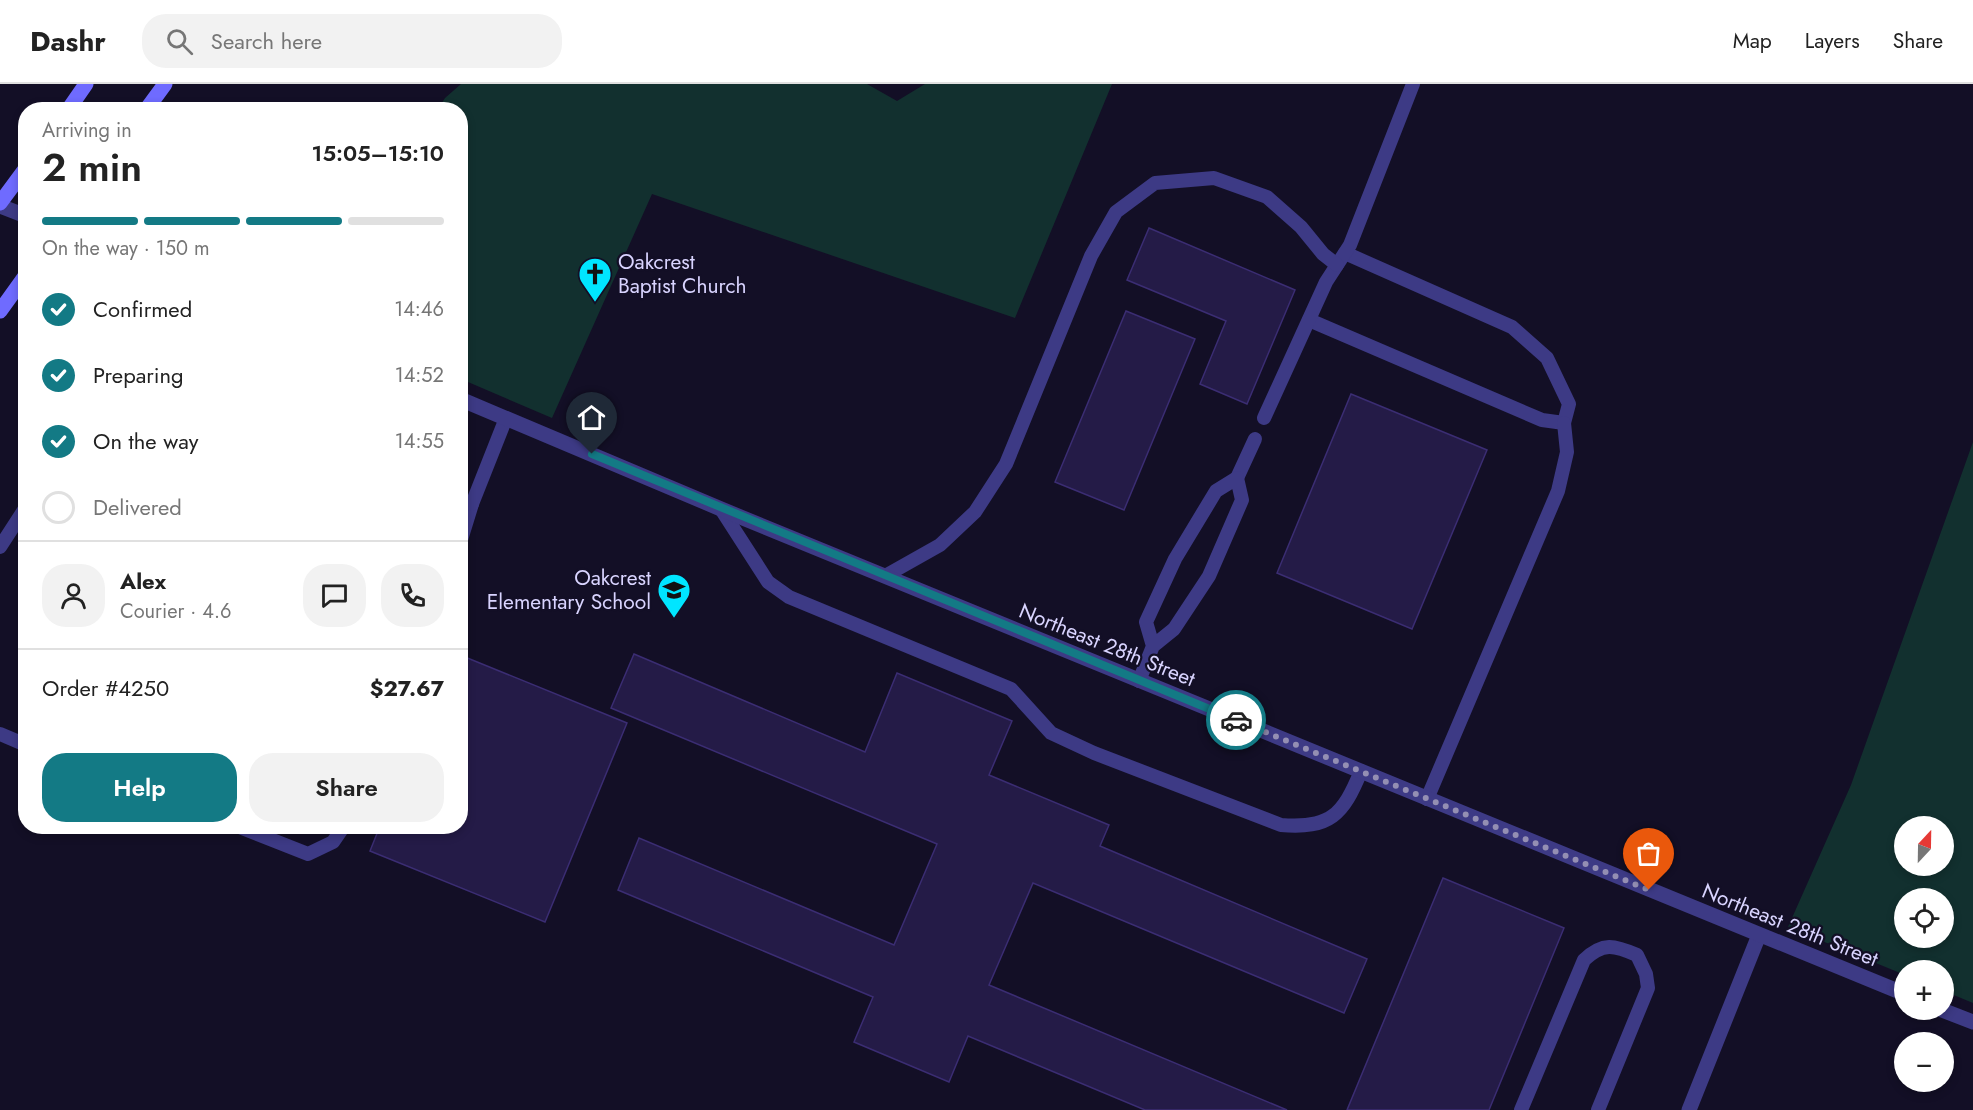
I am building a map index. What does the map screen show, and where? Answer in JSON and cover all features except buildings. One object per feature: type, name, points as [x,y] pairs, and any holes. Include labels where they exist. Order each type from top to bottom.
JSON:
[{"type":"main road","points":[[74,102],[86,84]]},
{"type":"main road","points":[[152,102],[165,84]]},
{"type":"main road","points":[[0,204],[18,179]]},
{"type":"main road","points":[[0,311],[18,286]]},
{"type":"street","points":[[0,204],[18,212]]},
{"type":"street","name":"Northeast 28th Street","points":[[468,402],[721,509],[1894,990]]},
{"type":"street","points":[[1689,1110],[1760,935]]},
{"type":"street","points":[[1954,1015],[1973,1022]]},
{"type":"lane","points":[[1264,418],[1326,282],[1345,253],[1413,84]]},
{"type":"lane","points":[[885,576],[940,545],[975,512],[1006,464],[1091,256],[1116,212],[1155,183],[1214,178],[1267,197],[1301,227],[1323,254],[1337,265]]},
{"type":"lane","points":[[1345,253],[1512,327],[1547,358],[1569,404],[1564,423],[1568,452],[1558,491],[1428,799]]},
{"type":"lane","points":[[1309,320],[1542,420],[1564,423]]},
{"type":"lane","points":[[468,498],[506,418]]},
{"type":"lane","points":[[1153,646],[1146,622],[1175,559],[1216,491],[1237,478],[1255,439]]},
{"type":"lane","points":[[1139,681],[1153,646],[1174,629],[1209,576],[1242,500],[1237,478]]},
{"type":"lane","points":[[721,509],[768,582],[789,597],[1011,689],[1051,733],[1094,753],[1281,825],[1303,827],[1326,822],[1344,805],[1361,771]]},
{"type":"lane","points":[[0,547],[18,519]]},
{"type":"lane","points":[[0,734],[18,742]]},
{"type":"lane","points":[[257,834],[308,854],[333,842],[338,834]]},
{"type":"lane","points":[[1521,1110],[1584,960],[1594,950],[1611,946],[1636,955],[1646,974],[1648,988],[1598,1110]]},
{"type":"green space","points":[[461,84],[867,84],[897,101],[925,84],[1112,84],[1015,318],[652,194],[552,418],[468,382],[468,102],[442,102]]},
{"type":"green space","points":[[1973,442],[1973,1003],[1954,995],[1954,960],[1894,960],[1894,970],[1788,927],[1851,785]]},
{"type":"way so far","points":[[1236,720],[1649,890]]},
{"type":"place","name":"Oakcrest Baptist Church","points":[[595,303]]},
{"type":"place","name":"Oakcrest Elementary School","points":[[674,619]]},
{"type":"route","points":[[592,454],[1236,720]]}]
